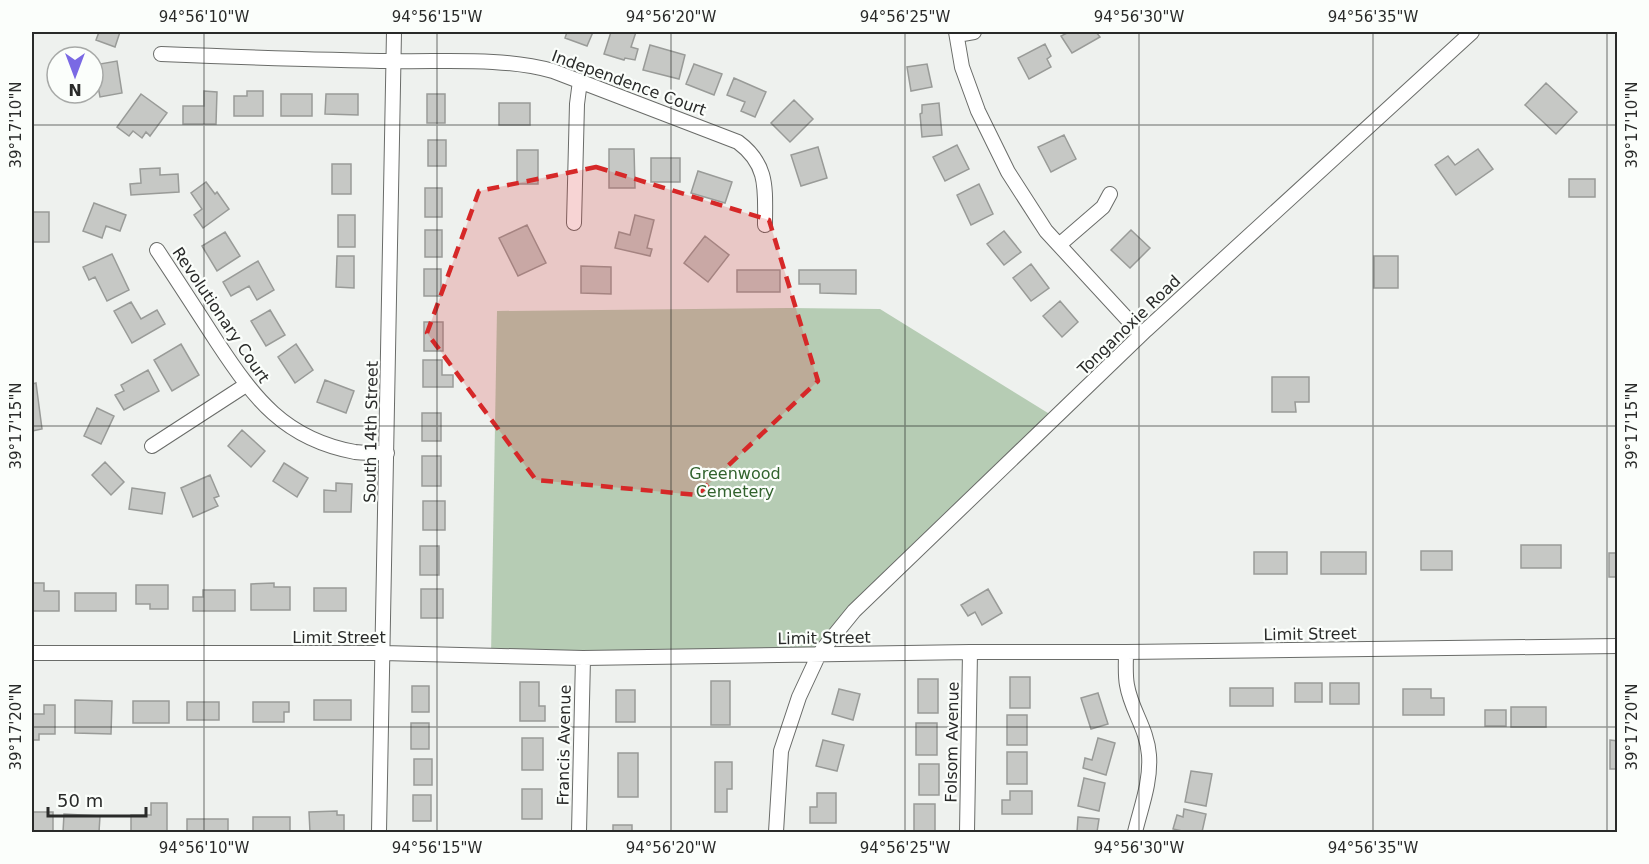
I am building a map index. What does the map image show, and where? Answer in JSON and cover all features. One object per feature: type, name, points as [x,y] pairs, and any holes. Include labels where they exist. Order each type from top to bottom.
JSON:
[{"type":"street","name":"South 14th Street","points":[[379,832],[394,32]]},
{"type":"street","points":[[974,32],[956,33],[963,67],[988,135],[1046,231],[1142,334]]},
{"type":"street","name":"Tonganoxie Road","points":[[776,832],[781,752],[800,697],[819,654],[854,611],[1142,334],[1472,32]]},
{"type":"street","name":"Independence Court","points":[[161,54],[499,62],[526,64],[553,71],[738,142],[750,150],[763,174],[765,225]]},
{"type":"street","points":[[574,223],[577,104],[580,81]]},
{"type":"street","points":[[1059,245],[1103,207],[1110,194]]},
{"type":"street","name":"Revolutionary Court","points":[[157,250],[246,385],[265,407],[289,427],[310,437],[355,452],[387,453]]},
{"type":"street","points":[[152,446],[246,385]]},
{"type":"street","name":"Limit Street","points":[[32,653],[383,653],[583,658],[1617,646]]},
{"type":"street","name":"Folsom Avenue","points":[[967,832],[970,652]]},
{"type":"street","points":[[1126,652],[1127,686],[1146,731],[1149,755],[1149,779],[1135,832]]},
{"type":"street","name":"Francis Avenue","points":[[579,832],[583,658]]},
{"type":"highlighted area","points":[[596,167],[769,220],[818,381],[697,495],[536,480],[427,333],[479,191]]},
{"type":"green space","name":"Greenwood Cemetery","points":[[880,309],[1056,418],[819,654],[491,656],[497,311]]},
{"type":"building","points":[[99,32],[120,32],[115,47],[96,40]]},
{"type":"building","points":[[567,32],[593,32],[587,46],[565,38]]},
{"type":"building","points":[[611,32],[636,32],[631,47],[638,49],[635,60],[625,58],[624,60],[604,54]]},
{"type":"building","points":[[1069,32],[1096,32],[1100,37],[1072,53],[1061,36]]},
{"type":"building","points":[[1045,44],[1051,56],[1047,59],[1051,67],[1029,79],[1018,58]]},
{"type":"building","points":[[650,45],[685,55],[679,79],[643,70]]},
{"type":"building","points":[[117,61],[122,93],[105,96],[105,63]]},
{"type":"building","points":[[694,64],[722,74],[714,95],[686,84]]},
{"type":"building","points":[[927,64],[932,87],[911,91],[907,67]]},
{"type":"building","points":[[734,78],[766,92],[755,117],[741,111],[745,102],[727,95]]},
{"type":"building","points":[[1546,83],[1577,112],[1556,134],[1525,105]]},
{"type":"building","points":[[204,91],[217,92],[216,124],[183,124],[183,106],[204,106]]},
{"type":"building","points":[[247,91],[263,91],[263,116],[234,116],[234,96],[247,96]]},
{"type":"building","points":[[141,94],[167,113],[150,136],[146,132],[142,138],[133,131],[129,136],[117,127]]},
{"type":"building","points":[[281,94],[312,94],[312,116],[281,116]]},
{"type":"building","points":[[326,94],[358,94],[358,115],[325,114]]},
{"type":"building","points":[[427,94],[445,94],[445,123],[427,123]]},
{"type":"building","points":[[794,100],[813,119],[790,142],[771,123]]},
{"type":"building","points":[[499,103],[530,103],[530,125],[499,125]]},
{"type":"building","points":[[939,103],[942,135],[922,137],[920,114],[922,105]]},
{"type":"building","points":[[1064,135],[1076,159],[1051,172],[1038,147]]},
{"type":"building","points":[[428,140],[446,140],[446,166],[428,166]]},
{"type":"building","points":[[957,145],[969,169],[945,181],[933,157]]},
{"type":"building","points":[[818,147],[827,178],[801,186],[791,155]]},
{"type":"building","points":[[609,149],[634,149],[635,188],[609,188]]},
{"type":"building","points":[[1478,149],[1493,169],[1456,195],[1435,165],[1448,156],[1455,165]]},
{"type":"building","points":[[517,150],[538,150],[538,184],[517,184]]},
{"type":"building","points":[[651,158],[680,158],[680,182],[651,182]]},
{"type":"building","points":[[332,164],[351,164],[351,194],[332,194]]},
{"type":"building","points":[[160,168],[160,175],[178,174],[179,192],[131,195],[130,184],[141,183],[140,169]]},
{"type":"building","points":[[698,171],[732,182],[725,203],[691,193]]},
{"type":"building","points":[[1569,179],[1595,179],[1595,197],[1569,197]]},
{"type":"building","points":[[206,182],[215,194],[217,192],[229,209],[203,228],[194,215],[202,209],[191,193]]},
{"type":"building","points":[[979,184],[993,214],[971,225],[957,195]]},
{"type":"building","points":[[425,188],[442,188],[442,217],[425,217]]},
{"type":"building","points":[[94,203],[126,215],[120,231],[106,226],[102,238],[83,231]]},
{"type":"building","points":[[32,212],[49,212],[49,242],[32,242]]},
{"type":"building","points":[[338,215],[355,215],[355,247],[338,247]]},
{"type":"building","points":[[635,215],[654,220],[647,248],[652,249],[650,256],[615,248],[619,232],[630,235]]},
{"type":"building","points":[[527,225],[546,263],[518,276],[499,238]]},
{"type":"building","points":[[425,230],[442,230],[442,257],[425,257]]},
{"type":"building","points":[[1131,230],[1150,248],[1130,268],[1111,250]]},
{"type":"building","points":[[1004,231],[1021,252],[1004,265],[987,244]]},
{"type":"building","points":[[225,232],[240,256],[217,271],[202,246]]},
{"type":"building","points":[[705,236],[729,255],[708,282],[684,263]]},
{"type":"building","points":[[112,254],[129,290],[107,301],[95,277],[89,280],[83,267]]},
{"type":"building","points":[[337,256],[354,256],[354,288],[336,287]]},
{"type":"building","points":[[1374,256],[1398,256],[1398,288],[1374,288]]},
{"type":"building","points":[[258,261],[274,290],[257,300],[249,286],[231,296],[223,282]]},
{"type":"building","points":[[1031,264],[1049,288],[1031,301],[1013,278]]},
{"type":"building","points":[[581,266],[611,267],[611,294],[581,293]]},
{"type":"building","points":[[424,269],[441,269],[441,296],[424,296]]},
{"type":"building","points":[[737,270],[780,270],[780,292],[737,292]]},
{"type":"building","points":[[799,270],[856,270],[856,294],[820,293],[820,284],[799,284]]},
{"type":"building","points":[[1060,301],[1078,322],[1062,337],[1043,316]]},
{"type":"building","points":[[131,302],[141,319],[157,310],[165,324],[132,343],[114,311]]},
{"type":"building","points":[[270,310],[285,335],[266,346],[251,321]]},
{"type":"building","points":[[424,322],[443,322],[443,351],[424,351]]},
{"type":"building","points":[[181,344],[199,375],[172,391],[154,360]]},
{"type":"building","points":[[296,344],[313,370],[295,383],[278,357]]},
{"type":"building","points":[[423,360],[442,360],[442,375],[453,375],[453,387],[423,387]]},
{"type":"building","points":[[148,370],[159,391],[124,410],[115,395],[124,391],[121,385]]},
{"type":"building","points":[[1272,377],[1309,377],[1309,402],[1295,402],[1296,412],[1272,412]]},
{"type":"building","points":[[325,380],[354,391],[346,413],[317,402]]},
{"type":"building","points":[[36,383],[42,429],[32,431],[32,384]]},
{"type":"building","points":[[97,408],[114,416],[101,444],[84,436]]},
{"type":"building","points":[[422,413],[441,413],[441,441],[422,441]]},
{"type":"building","points":[[242,430],[265,451],[251,467],[228,446]]},
{"type":"building","points":[[422,456],[441,456],[441,486],[422,486]]},
{"type":"building","points":[[105,462],[124,482],[111,495],[92,475]]},
{"type":"building","points":[[284,463],[308,478],[297,497],[273,481]]},
{"type":"building","points":[[210,475],[219,496],[214,498],[218,506],[193,517],[181,488]]},
{"type":"building","points":[[336,483],[352,484],[351,512],[324,512],[324,490],[336,491]]},
{"type":"building","points":[[132,488],[165,493],[162,514],[129,509]]},
{"type":"building","points":[[423,501],[445,501],[445,530],[423,530]]},
{"type":"building","points":[[1521,545],[1561,545],[1561,568],[1521,568]]},
{"type":"building","points":[[420,546],[439,546],[439,575],[420,575]]},
{"type":"building","points":[[1421,551],[1452,551],[1452,570],[1421,570]]},
{"type":"building","points":[[1254,552],[1287,552],[1287,574],[1254,574]]},
{"type":"building","points":[[1321,552],[1366,552],[1366,574],[1321,574]]},
{"type":"building","points":[[1609,553],[1618,553],[1618,577],[1609,577]]},
{"type":"building","points":[[32,583],[44,583],[44,591],[59,591],[59,611],[32,611]]},
{"type":"building","points":[[274,583],[274,587],[290,587],[290,610],[251,610],[251,584]]},
{"type":"building","points":[[136,585],[168,585],[168,609],[150,609],[150,604],[136,604]]},
{"type":"building","points":[[314,588],[346,588],[346,611],[314,611]]},
{"type":"building","points":[[421,589],[443,589],[443,618],[421,618]]},
{"type":"building","points":[[988,589],[1002,613],[982,625],[975,612],[968,616],[961,605]]},
{"type":"building","points":[[203,590],[235,590],[235,611],[193,611],[193,597],[203,597]]},
{"type":"building","points":[[75,593],[116,593],[116,611],[75,611]]},
{"type":"building","points":[[1010,677],[1030,677],[1030,708],[1010,708]]},
{"type":"building","points":[[918,679],[938,679],[938,713],[918,713]]},
{"type":"building","points":[[711,681],[730,681],[730,725],[711,725]]},
{"type":"building","points":[[520,682],[539,682],[539,706],[545,706],[545,721],[520,721]]},
{"type":"building","points":[[1295,683],[1322,683],[1322,702],[1295,702]]},
{"type":"building","points":[[1330,683],[1359,683],[1359,704],[1330,704]]},
{"type":"building","points":[[412,686],[429,686],[429,712],[412,712]]},
{"type":"building","points":[[1230,688],[1273,688],[1273,706],[1230,706]]},
{"type":"building","points":[[839,689],[860,694],[853,720],[832,714]]},
{"type":"building","points":[[1403,689],[1431,689],[1431,698],[1444,698],[1444,715],[1403,715]]},
{"type":"building","points":[[616,690],[635,690],[635,722],[616,722]]},
{"type":"building","points":[[1098,693],[1108,724],[1091,729],[1081,698]]},
{"type":"building","points":[[75,700],[112,701],[111,734],[75,733]]},
{"type":"building","points":[[314,700],[351,700],[351,720],[314,720]]},
{"type":"building","points":[[32,701],[33,714],[44,714],[44,705],[55,705],[55,734],[39,734],[39,740],[32,740]]},
{"type":"building","points":[[133,701],[169,701],[169,723],[133,723]]},
{"type":"building","points":[[187,702],[219,702],[219,720],[187,720]]},
{"type":"building","points":[[253,702],[289,702],[289,712],[284,712],[284,722],[253,722]]},
{"type":"building","points":[[1511,707],[1546,707],[1546,727],[1511,727]]},
{"type":"building","points":[[1485,710],[1506,710],[1506,726],[1485,726]]},
{"type":"building","points":[[1007,715],[1027,715],[1027,745],[1007,745]]},
{"type":"building","points":[[411,723],[429,723],[429,749],[411,749]]},
{"type":"building","points":[[916,723],[937,723],[937,755],[916,755]]},
{"type":"building","points":[[522,738],[543,738],[543,770],[522,770]]},
{"type":"building","points":[[1098,738],[1115,743],[1106,775],[1083,768],[1085,758],[1092,760]]},
{"type":"building","points":[[823,740],[844,745],[837,771],[816,766]]},
{"type":"building","points":[[1610,740],[1618,741],[1618,769],[1610,769]]},
{"type":"building","points":[[1007,752],[1027,752],[1027,784],[1007,784]]},
{"type":"building","points":[[618,753],[638,753],[638,797],[618,797]]},
{"type":"building","points":[[414,759],[432,759],[432,785],[414,785]]},
{"type":"building","points":[[715,762],[732,762],[732,789],[727,789],[727,812],[715,812]]},
{"type":"building","points":[[919,764],[939,764],[939,795],[919,795]]},
{"type":"building","points":[[1191,771],[1212,774],[1206,806],[1185,802]]},
{"type":"building","points":[[1084,778],[1105,783],[1099,811],[1078,806]]},
{"type":"building","points":[[522,789],[542,789],[542,819],[522,819]]},
{"type":"building","points":[[1010,791],[1032,791],[1032,814],[1002,814],[1002,800],[1010,800]]},
{"type":"building","points":[[817,793],[836,793],[836,823],[810,823],[810,807],[817,807]]},
{"type":"building","points":[[413,795],[431,795],[431,821],[413,821]]},
{"type":"building","points":[[151,803],[167,803],[167,832],[131,832],[131,815],[151,815]]},
{"type":"building","points":[[914,804],[935,804],[935,832],[914,832]]},
{"type":"building","points":[[1184,809],[1206,814],[1202,832],[1173,829],[1177,815],[1183,817]]},
{"type":"building","points":[[337,811],[337,815],[344,815],[344,832],[310,832],[309,812]]},
{"type":"building","points":[[32,812],[53,812],[53,832],[32,832]]},
{"type":"building","points":[[64,814],[100,816],[99,832],[63,832]]},
{"type":"building","points":[[253,817],[290,817],[290,832],[253,832]]},
{"type":"building","points":[[1078,817],[1099,819],[1097,832],[1077,832]]},
{"type":"building","points":[[187,819],[228,819],[228,832],[187,832]]},
{"type":"building","points":[[613,825],[632,825],[632,832],[613,832]]}]
